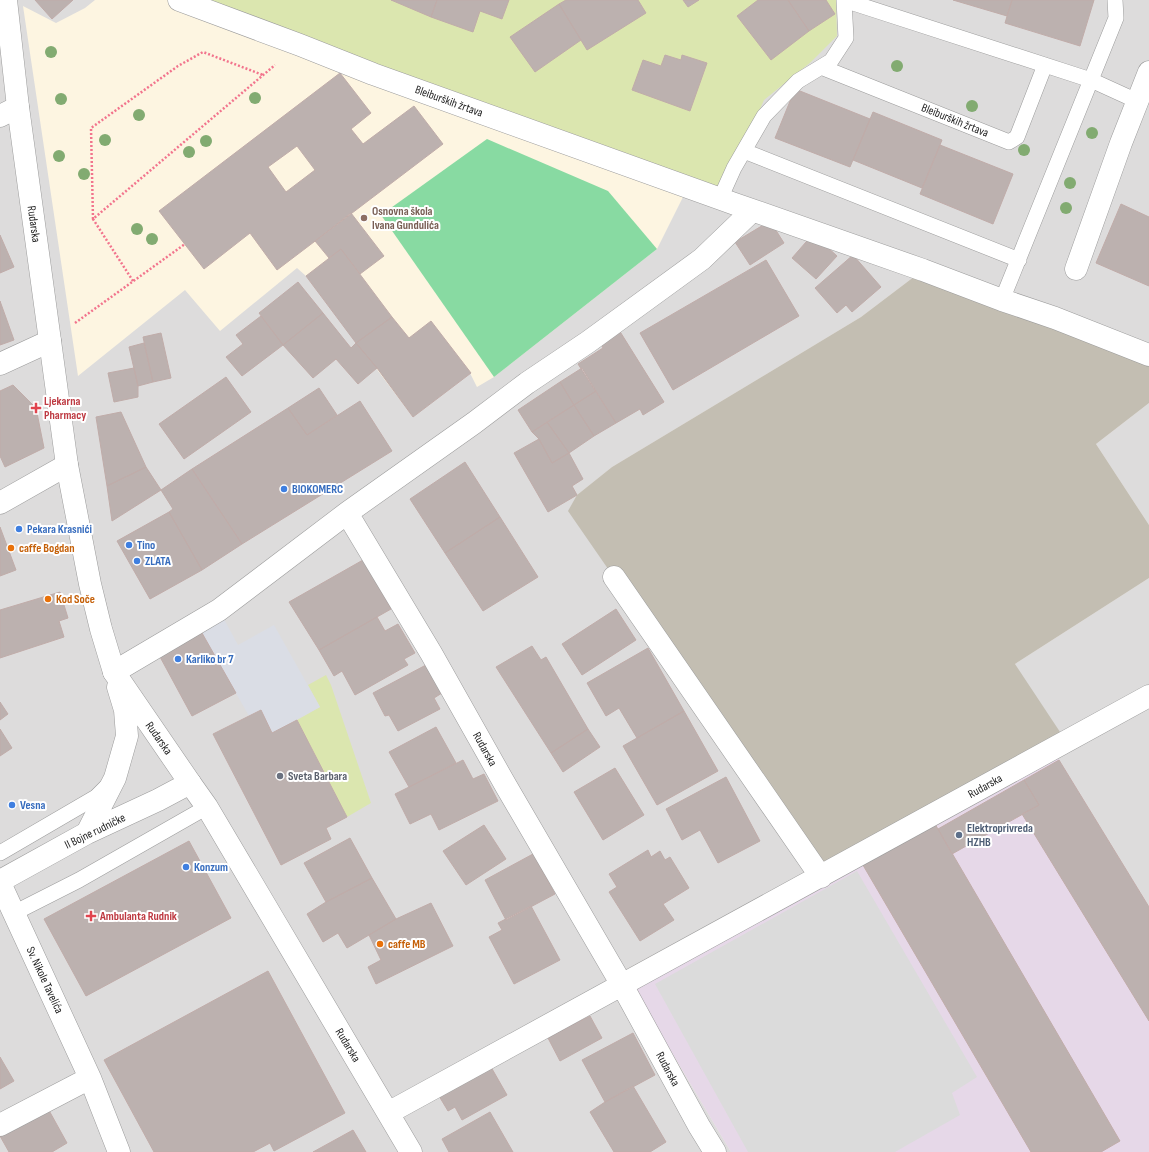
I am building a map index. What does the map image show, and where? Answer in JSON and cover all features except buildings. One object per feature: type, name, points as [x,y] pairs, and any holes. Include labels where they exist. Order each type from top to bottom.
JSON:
[{"type":"street","name":"Bleiburških žrtava","points":[[179,0],[373,74],[752,211],[923,270],[1055,318],[1149,355]]},
{"type":"street","name":"Rudarska","points":[[5,10],[9,112],[50,341],[67,465],[100,629],[114,672],[207,807],[411,1152]]},
{"type":"street","points":[[1076,269],[1149,72]]},
{"type":"street","points":[[87,833],[115,778],[127,736],[124,710],[114,672],[219,610],[347,513],[702,259],[752,211]]},
{"type":"street","points":[[0,364],[50,341]]},
{"type":"street","points":[[0,503],[67,465]]},
{"type":"street","name":"Rudarska","points":[[347,513],[431,653],[622,986],[699,1126],[715,1152]]},
{"type":"street","points":[[614,577],[821,877]]},
{"type":"street","name":"Rudarska","points":[[388,1113],[1149,696]]},
{"type":"street","name":"II Bojne rudničke","points":[[0,882],[87,833],[158,800],[190,783]]},
{"type":"street","name":"Sv. Nikole Tavelića","points":[[0,882],[90,1078],[119,1152]]},
{"type":"street","points":[[0,1125],[90,1078]]},
{"type":"lane","points":[[720,199],[734,168],[764,116],[798,81],[831,61],[846,38],[844,0],[1091,80],[1137,101]]},
{"type":"lane","points":[[1002,300],[1116,18],[1115,0]]},
{"type":"lane","name":"Bleiburških žrtava","points":[[821,67],[1009,142],[1017,137],[1045,65]]},
{"type":"lane","points":[[744,151],[1019,260]]},
{"type":"lane","points":[[0,853],[96,796],[115,778]]},
{"type":"lane","points":[[14,913],[79,880],[207,807]]},
{"type":"path","points":[[93,219],[300,45]]},
{"type":"path","points":[[133,282],[93,219],[91,128],[178,66],[203,52],[263,75]]},
{"type":"path","points":[[50,341],[185,244]]},
{"type":"shaded area","points":[[0,0],[1149,0],[1149,355],[923,270],[861,317],[612,467],[577,495],[819,865],[623,971],[731,1152],[0,1152]]},
{"type":"shaded area","name":"Osnovna škola Ivana Gundulića","points":[[95,0],[179,0],[688,187],[657,249],[494,377],[477,387],[470,373],[413,417],[306,276],[297,268],[220,331],[185,290],[78,376],[23,6],[56,23],[85,8]]},
{"type":"shaded area","points":[[923,270],[1149,355],[1149,403],[1096,444],[1149,525],[1149,578],[1015,664],[1066,741],[821,877],[568,511],[577,495],[612,467],[861,317]]},
{"type":"shaded area","points":[[1149,403],[1149,525],[1096,444]]},
{"type":"shaded area","points":[[1149,578],[1149,907],[1059,760],[1056,747],[1015,664]]},
{"type":"shaded area","points":[[219,610],[238,645],[274,625],[320,707],[272,733],[261,710],[249,716],[196,623]]},
{"type":"shaded area","name":"Elektroprivreda HZHB","points":[[1056,747],[1059,760],[1149,907],[1149,1152],[731,1152],[630,982]]},
{"type":"shaded area","points":[[857,871],[977,1077],[952,1093],[960,1115],[895,1152],[748,1152],[655,984]]},
{"type":"green space","points":[[193,0],[836,0],[837,36],[811,62],[764,100],[720,199]]},
{"type":"green space","points":[[487,139],[608,191],[657,249],[494,377],[381,215]]},
{"type":"green space","points":[[326,675],[331,685],[371,803],[347,817],[297,720],[320,707],[308,685]]},
{"type":"place","name":"Osnovna škola Ivana Gundulića","points":[[364,218]]},
{"type":"place","name":"Ljekarna Pharmacy","points":[[36,408]]},
{"type":"place","name":"BIOKOMERC","points":[[284,489]]},
{"type":"place","name":"Pekara Krasnići","points":[[19,529]]},
{"type":"place","name":"Tino","points":[[129,545]]},
{"type":"place","name":"caffe Bogdan","points":[[11,548]]},
{"type":"place","name":"ZLATA","points":[[137,561]]},
{"type":"place","name":"Kod Soče","points":[[48,599]]},
{"type":"place","name":"Karliko br 7","points":[[178,659]]},
{"type":"place","name":"Sveta Barbara","points":[[280,776]]},
{"type":"place","name":"Vesna","points":[[12,805]]},
{"type":"place","name":"Elektroprivreda HZHB","points":[[959,835]]},
{"type":"place","name":"Konzum","points":[[186,867]]},
{"type":"place","name":"Ambulanta Rudnik","points":[[91,916]]},
{"type":"place","name":"caffe MB","points":[[380,944]]}]
